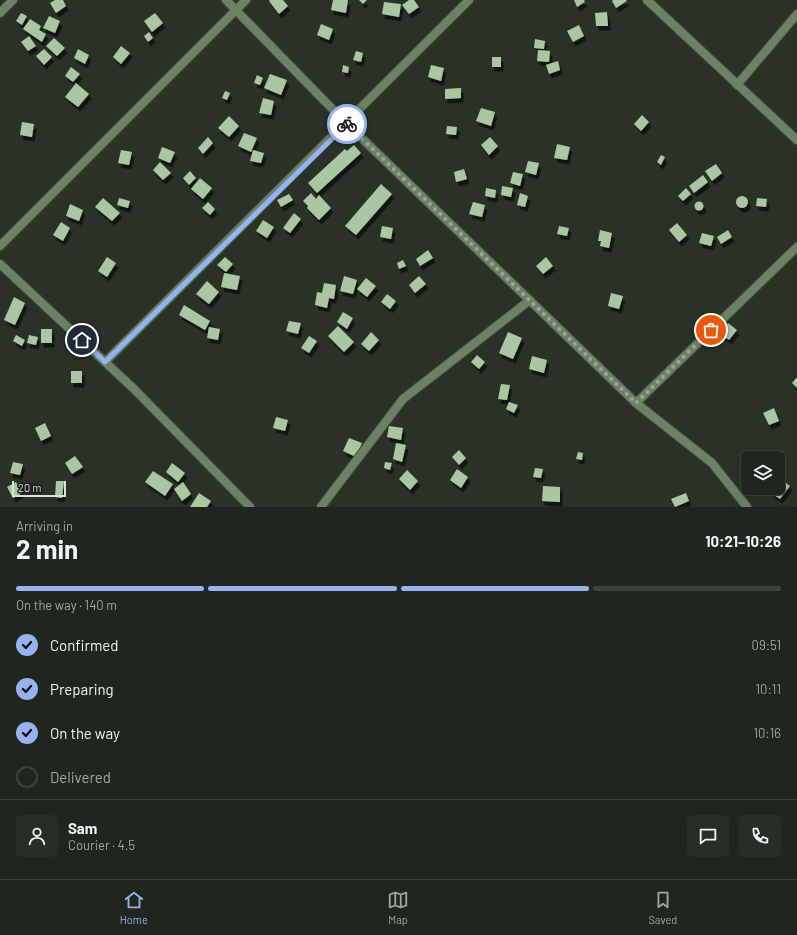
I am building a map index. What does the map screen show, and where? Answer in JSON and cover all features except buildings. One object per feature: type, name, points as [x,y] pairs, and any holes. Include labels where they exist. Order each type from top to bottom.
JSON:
[{"type":"street","points":[[0,13],[13,0]]},
{"type":"street","points":[[226,0],[346,123],[636,403],[712,463],[748,507]]},
{"type":"street","points":[[0,246],[246,0]]},
{"type":"street","points":[[105,362],[469,0]]},
{"type":"street","points":[[647,0],[797,140]]},
{"type":"street","points":[[737,85],[797,14]]},
{"type":"street","points":[[636,403],[797,247]]},
{"type":"street","points":[[0,264],[105,362],[250,507]]},
{"type":"street","points":[[321,507],[403,399],[530,300]]},
{"type":"way so far","points":[[347,124],[636,403],[711,330]]},
{"type":"route","points":[[82,340],[105,362],[335,133],[346,123],[347,124]]}]
